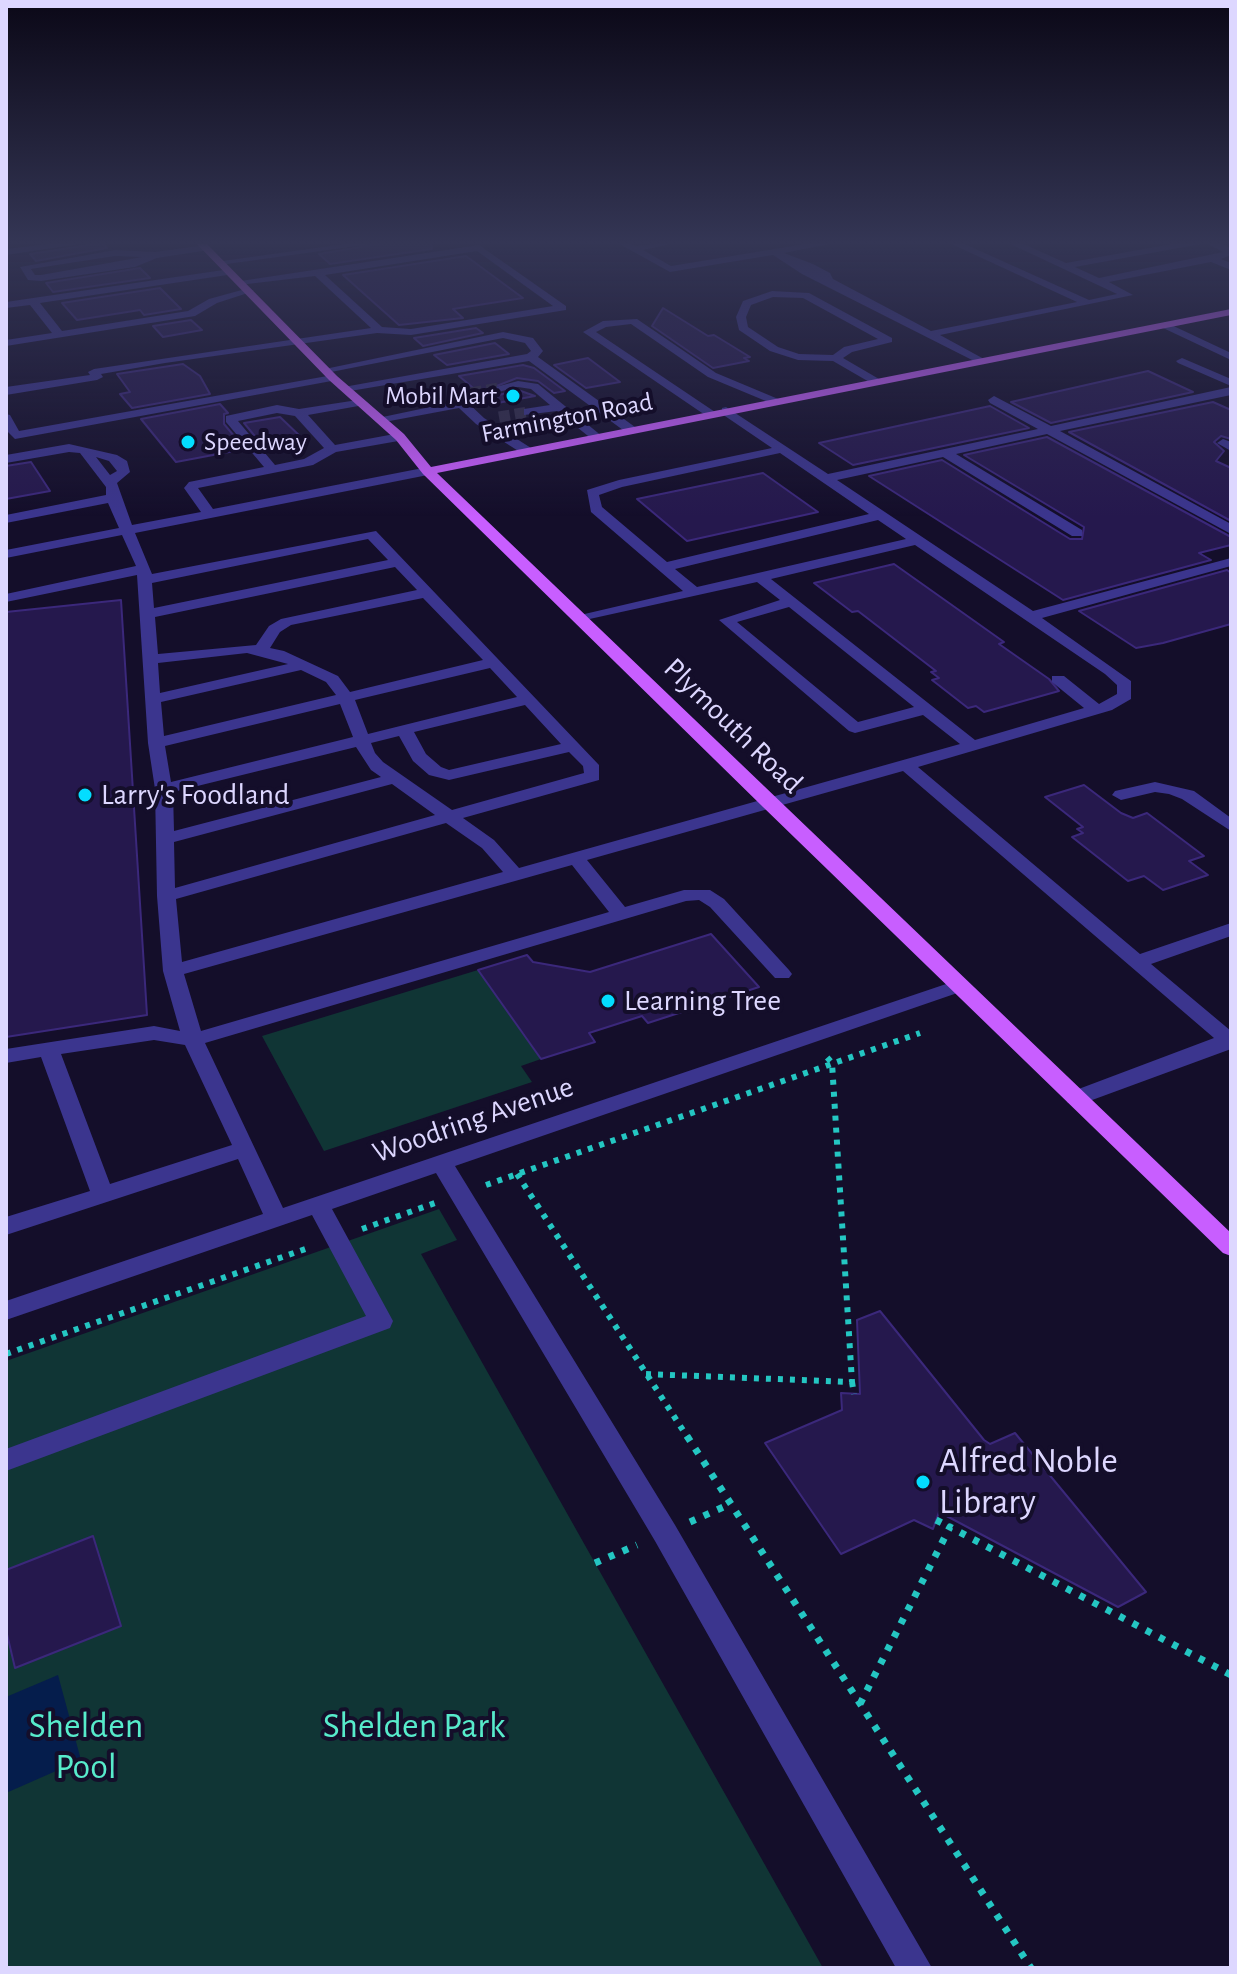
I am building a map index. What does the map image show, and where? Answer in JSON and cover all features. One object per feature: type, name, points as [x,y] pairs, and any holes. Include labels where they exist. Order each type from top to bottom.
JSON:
[{"type":"main road","name":"Plymouth Road","points":[[291,333],[329,374],[400,437],[428,471],[769,803],[1231,1247]]},
{"type":"main road","name":"Farmington Road","points":[[428,471],[1123,333]]},
{"type":"street","points":[[6,343],[71,333]]},
{"type":"street","points":[[6,391],[97,377],[94,372],[165,360],[359,333]]},
{"type":"street","points":[[173,971],[906,765],[1096,710],[1125,696],[1125,684],[827,478],[590,333]]},
{"type":"street","points":[[651,333],[712,375],[777,401]]},
{"type":"street","points":[[751,333],[774,349],[798,357],[835,358],[875,381]]},
{"type":"street","points":[[835,358],[848,349],[888,340],[875,333]]},
{"type":"street","points":[[931,334],[935,333]]},
{"type":"street","points":[[1185,333],[1225,349],[1231,357]]},
{"type":"street","points":[[931,334],[980,361]]},
{"type":"street","points":[[6,418],[10,436],[329,374],[411,356],[416,350],[503,335],[535,344],[537,351],[531,357],[344,388]]},
{"type":"street","points":[[411,356],[432,373]]},
{"type":"street","points":[[531,357],[631,430]]},
{"type":"street","points":[[1182,361],[1231,383]]},
{"type":"street","points":[[498,388],[518,384],[534,386],[597,437]]},
{"type":"street","points":[[827,478],[1231,391]]},
{"type":"street","points":[[379,419],[466,398],[480,421],[527,451]]},
{"type":"street","points":[[994,400],[1231,530]]},
{"type":"street","points":[[272,469],[230,419],[277,409],[299,413],[360,402]]},
{"type":"street","points":[[528,412],[560,407]]},
{"type":"street","points":[[299,413],[332,449]]},
{"type":"street","points":[[480,421],[499,417]]},
{"type":"street","points":[[209,513],[191,488],[194,485],[308,462],[332,449],[400,437]]},
{"type":"street","points":[[6,459],[69,448],[84,450],[113,458],[122,464],[124,472],[109,482]]},
{"type":"street","points":[[695,593],[596,509],[592,493],[783,449]]},
{"type":"street","points":[[84,450],[109,482],[144,575],[156,743],[164,789],[166,896],[173,971],[193,1040],[277,1219]]},
{"type":"street","points":[[945,453],[1077,533]]},
{"type":"street","name":"Farmington Road","points":[[6,554],[428,471]]},
{"type":"street","points":[[6,519],[113,498]]},
{"type":"street","points":[[665,567],[880,515]]},
{"type":"street","points":[[6,598],[371,534],[591,765],[593,776],[166,896]]},
{"type":"street","points":[[581,619],[917,540]]},
{"type":"street","points":[[148,614],[399,562]]},
{"type":"street","points":[[1029,617],[1231,562]]},
{"type":"street","points":[[760,577],[971,745]]},
{"type":"street","points":[[260,651],[274,629],[286,622],[429,592]]},
{"type":"street","points":[[791,602],[726,620],[855,728],[926,709]]},
{"type":"street","points":[[152,659],[215,650],[260,651],[305,665],[332,679],[346,697],[367,754],[393,779],[488,844],[515,874]]},
{"type":"street","points":[[156,743],[495,662]]},
{"type":"street","points":[[153,699],[305,665]]},
{"type":"street","points":[[1058,679],[1096,710]]},
{"type":"street","points":[[164,789],[529,699]]},
{"type":"street","points":[[404,730],[419,757],[435,771],[449,775],[573,746]]},
{"type":"street","points":[[906,765],[1230,1041],[1076,1098]]},
{"type":"street","points":[[164,839],[393,779]]},
{"type":"street","points":[[1121,795],[1155,787],[1172,789],[1188,795],[1231,826]]},
{"type":"street","points":[[575,857],[621,914]]},
{"type":"street","points":[[6,1056],[154,1033],[193,1040],[684,896],[703,894],[717,903],[782,974]]},
{"type":"street","points":[[1137,962],[1231,929]]},
{"type":"street","name":"Woodring Avenue","points":[[6,1311],[959,986]]},
{"type":"street","points":[[49,1050],[103,1195]]},
{"type":"street","points":[[6,1226],[245,1149]]},
{"type":"street","points":[[441,1162],[665,1533],[915,1968]]},
{"type":"street","points":[[6,1460],[381,1321],[318,1204]]},
{"type":"path","points":[[808,1037],[832,1063],[854,1394]]},
{"type":"path","points":[[517,1174],[1031,1968]]},
{"type":"path","points":[[646,1374],[852,1382]]},
{"type":"path","points":[[936,1520],[1231,1675]]},
{"type":"path","points":[[860,1704],[950,1527]]},
{"type":"green space","points":[[478,970],[541,1059],[521,1066],[532,1082],[324,1151],[262,1036]]},
{"type":"green space","name":"Shelden Park","points":[[439,1209],[457,1240],[421,1254],[823,1968],[6,1968],[6,1361]]},
{"type":"water","points":[[58,1675],[81,1760],[6,1793],[6,1697]]},
{"type":"building","points":[[159,333],[185,333],[163,337]]},
{"type":"building","points":[[444,333],[482,333],[423,346],[414,338]]},
{"type":"building","points":[[662,333],[714,335],[750,357],[744,358],[749,361],[713,368]]},
{"type":"building","points":[[495,343],[509,354],[447,365],[434,355]]},
{"type":"building","points":[[588,358],[620,382],[586,388],[554,365]]},
{"type":"building","points":[[183,364],[200,376],[210,394],[132,408],[120,394],[130,392],[117,374]]},
{"type":"building","points":[[523,365],[534,368],[565,391],[554,393],[538,381],[517,378],[489,389],[499,395],[518,390],[535,396],[492,404],[459,376]]},
{"type":"building","points":[[1148,371],[1193,392],[1051,423],[1011,402]]},
{"type":"building","points":[[1213,402],[1231,410],[1231,439],[1221,436],[1214,442],[1224,451],[1216,461],[1231,468],[1231,521],[1069,432]]},
{"type":"building","points":[[220,404],[228,413],[224,414],[224,424],[245,449],[176,462],[141,419]]},
{"type":"building","points":[[990,406],[1029,428],[853,465],[819,443]]},
{"type":"building","points":[[280,417],[302,438],[263,446],[244,423]]},
{"type":"building","points":[[1047,437],[1231,537],[1231,545],[1199,553],[1211,560],[1063,600],[869,476],[942,460],[1070,539],[1082,539],[1084,527],[964,455]]},
{"type":"building","points":[[31,462],[50,491],[6,499],[6,466]]},
{"type":"building","points":[[763,473],[818,512],[687,541],[637,499]]},
{"type":"building","points":[[894,564],[1004,642],[999,644],[1049,679],[1059,691],[984,712],[976,706],[968,708],[932,680],[939,678],[931,672],[936,671],[858,611],[852,612],[814,583]]},
{"type":"building","points":[[1227,570],[1231,573],[1231,624],[1163,643],[1136,648],[1079,611]]},
{"type":"building","points":[[121,600],[147,1015],[6,1037],[6,612]]},
{"type":"building","points":[[1084,785],[1121,813],[1133,818],[1147,813],[1204,856],[1189,861],[1208,875],[1163,890],[1144,876],[1128,881],[1072,837],[1083,833],[1077,829],[1083,827],[1045,797]]},
{"type":"building","name":"Learning Tree","points":[[711,934],[759,987],[648,1023],[642,1016],[589,1033],[595,1042],[541,1059],[478,970],[527,955],[533,962],[590,972]]},
{"type":"building","name":"Alfred Noble Library","points":[[880,1311],[984,1440],[990,1444],[1015,1433],[1146,1592],[1118,1607],[939,1512],[933,1529],[914,1520],[841,1554],[765,1443],[842,1410],[841,1393],[860,1394],[857,1320]]},
{"type":"building","points":[[93,1536],[121,1626],[15,1668],[6,1630],[6,1570]]},
{"type":"tunnel","points":[[471,393],[498,388]]},
{"type":"tunnel","points":[[499,417],[528,412]]},
{"type":"place","name":"Mobil Mart","points":[[513,396]]},
{"type":"place","name":"Speedway","points":[[188,442]]},
{"type":"place","name":"Larry's Foodland","points":[[85,795]]},
{"type":"place","name":"Learning Tree","points":[[608,1001]]},
{"type":"place","name":"Alfred Noble Library","points":[[923,1482]]},
{"type":"park label","name":"Shelden Pool","points":[[86,1746]]}]
